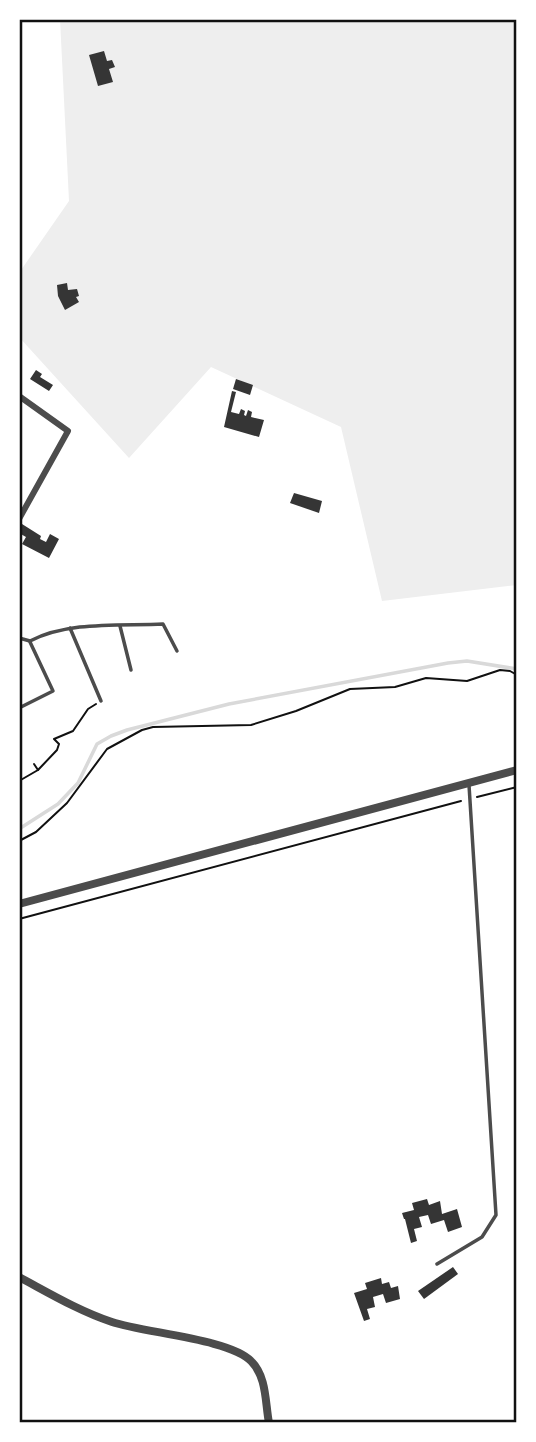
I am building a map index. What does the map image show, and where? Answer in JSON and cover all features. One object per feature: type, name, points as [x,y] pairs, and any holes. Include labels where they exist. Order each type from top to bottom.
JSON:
[{"type":"street","points":[[19,396],[68,431],[19,519]]},
{"type":"street","points":[[19,904],[517,770]]},
{"type":"street","points":[[19,1277],[99,1317],[125,1326],[224,1346],[242,1353],[254,1365],[262,1380],[269,1423]]},
{"type":"lane","points":[[19,638],[30,641],[43,634],[70,628],[163,624],[177,651]]},
{"type":"lane","points":[[120,626],[131,670]]},
{"type":"lane","points":[[70,628],[101,701]]},
{"type":"lane","points":[[19,708],[53,691],[30,641]]},
{"type":"lane","points":[[438,1265],[482,1237],[496,1215],[468,783]]},
{"type":"path","points":[[19,841],[36,832],[67,803],[107,750],[153,726],[251,725],[296,711],[350,689],[396,687],[426,678],[467,681],[500,670],[517,674]]},
{"type":"path","points":[[19,781],[38,770],[57,750],[59,744],[54,739],[73,731],[88,709],[101,701]]},
{"type":"path","points":[[34,764],[38,770]]},
{"type":"path","points":[[19,919],[517,787]]},
{"type":"shaded area","points":[[60,19],[517,19],[517,585],[382,601],[341,427],[211,367],[129,458],[19,337],[19,273],[69,201]]},
{"type":"building","points":[[104,51],[107,61],[112,60],[115,67],[109,69],[113,82],[98,86],[89,55]]},
{"type":"building","points":[[67,283],[68,290],[77,289],[79,296],[76,297],[79,302],[65,310],[58,296],[57,285]]},
{"type":"building","points":[[36,370],[42,374],[40,377],[53,385],[49,391],[30,379]]},
{"type":"building","points":[[236,379],[253,385],[250,395],[233,389]]},
{"type":"building","points":[[232,391],[236,392],[231,412],[239,414],[241,409],[246,416],[248,410],[252,412],[251,417],[264,420],[259,437],[224,427]]},
{"type":"building","points":[[294,493],[322,501],[319,513],[290,503]]},
{"type":"building","points":[[22,524],[46,542],[50,534],[59,539],[49,558],[22,544],[26,537],[19,533]]},
{"type":"building","points":[[427,1199],[429,1205],[440,1201],[442,1214],[457,1209],[462,1227],[448,1232],[444,1220],[431,1224],[428,1215],[419,1217],[422,1227],[414,1229],[417,1241],[411,1243],[402,1213],[414,1210],[412,1203]]},
{"type":"building","points":[[453,1267],[458,1274],[424,1299],[418,1291]]},
{"type":"building","points":[[381,1278],[382,1284],[389,1282],[391,1288],[398,1286],[400,1299],[386,1303],[383,1294],[373,1297],[375,1307],[367,1309],[370,1319],[364,1321],[354,1293],[367,1289],[365,1283]]},
{"type":"waterway","points":[[19,829],[58,804],[78,783],[97,744],[127,730],[229,704],[448,663],[467,661],[517,669]]}]
